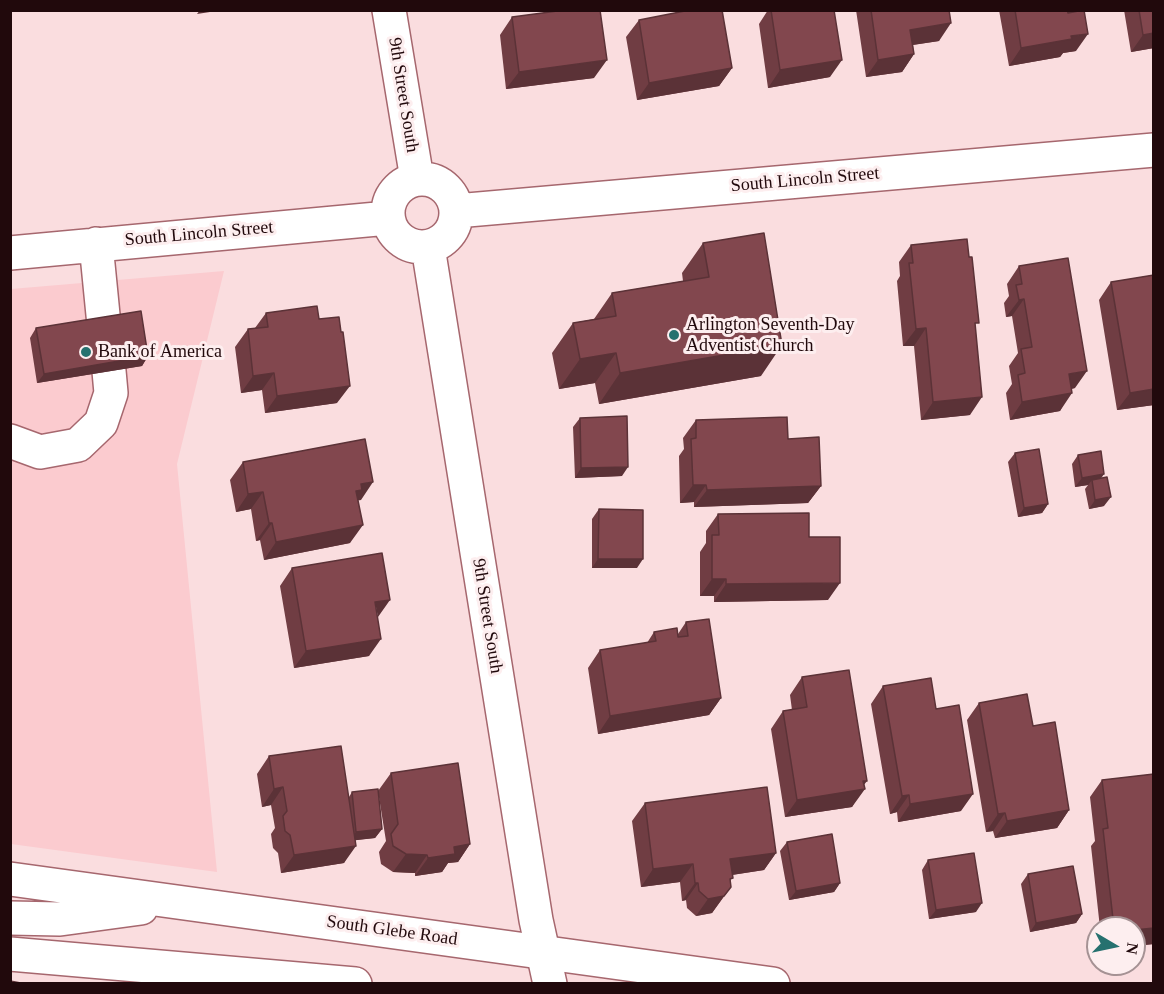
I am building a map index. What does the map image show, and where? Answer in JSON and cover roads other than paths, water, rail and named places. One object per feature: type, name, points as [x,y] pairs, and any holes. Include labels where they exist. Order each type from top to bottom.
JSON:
[{"type":"street","name":"9th Street South","points":[[389,10],[417,179]]},
{"type":"street","name":"South Lincoln Street","points":[[456,211],[1154,150]]},
{"type":"street","points":[[417,179],[428,179],[447,190],[456,211],[456,221],[446,238],[428,247],[416,247],[397,237],[388,218],[388,207],[392,197],[407,182],[417,179]]},
{"type":"street","name":"South Lincoln Street","points":[[10,253],[388,218]]},
{"type":"street","points":[[96,244],[104,325]]},
{"type":"street","name":"9th Street South","points":[[428,247],[550,984]]},
{"type":"street","points":[[10,441],[40,452],[78,445],[101,423],[111,393],[109,371]]},
{"type":"street","name":"South Glebe Road","points":[[10,879],[773,984]]},
{"type":"street","points":[[10,918],[60,919],[185,902]]},
{"type":"street","points":[[10,954],[355,984]]},
{"type":"place","name":"Arlington Seventh-Day Adventist Church","points":[[674,335]]},
{"type":"place","name":"Bank of America","points":[[86,352]]}]
